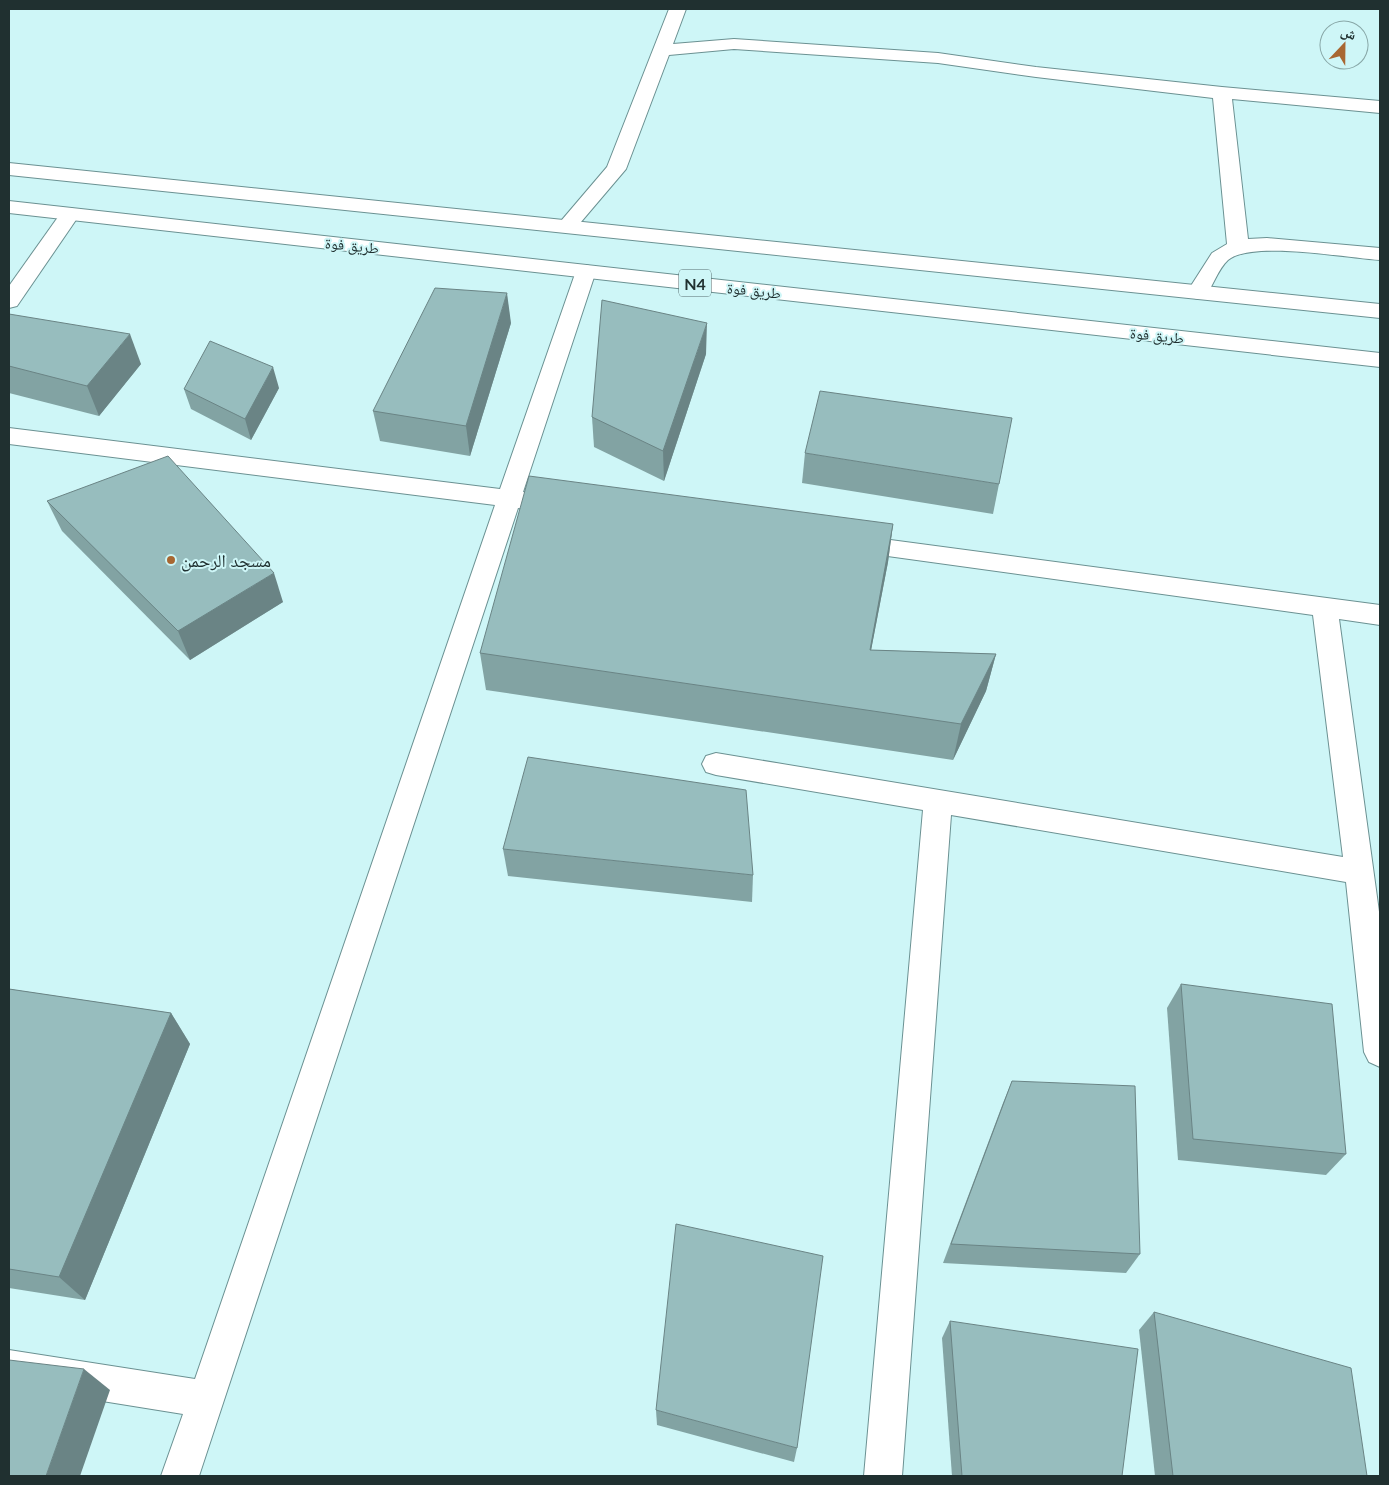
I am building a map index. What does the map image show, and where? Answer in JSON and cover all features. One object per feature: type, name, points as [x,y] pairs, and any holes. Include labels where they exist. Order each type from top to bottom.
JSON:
[{"type":"main road","points":[[568,225],[616,169],[677,9]]},
{"type":"main road","points":[[660,50],[734,44],[938,58],[1036,72],[1380,107]]},
{"type":"main road","points":[[1222,92],[1238,246]]},
{"type":"main road","name":"طريق فوة","points":[[9,169],[568,225],[593,250],[1380,360]]},
{"type":"main road","name":"طريق فوة","points":[[9,207],[70,214],[1198,292],[1380,311]]},
{"type":"main road","points":[[9,300],[70,214]]},
{"type":"main road","points":[[1198,292],[1219,257],[1238,246],[1267,244],[1380,254]]},
{"type":"main road","points":[[184,1476],[206,1399],[593,250]]},
{"type":"main road","points":[[9,436],[578,507]]},
{"type":"main road","points":[[833,542],[1380,615]]},
{"type":"main road","points":[[1325,608],[1360,872],[1380,1052]]},
{"type":"main road","points":[[716,764],[1360,872]]},
{"type":"main road","points":[[884,1476],[938,801]]},
{"type":"main road","points":[[9,1368],[206,1399]]},
{"type":"building","points":[[435,288],[507,293],[466,426],[373,411]]},
{"type":"building","points":[[602,300],[707,323],[663,451],[592,417]]},
{"type":"building","points":[[9,314],[130,334],[87,386],[9,366]]},
{"type":"building","points":[[210,341],[273,367],[245,419],[184,389]]},
{"type":"building","points":[[820,391],[1012,418],[999,484],[805,453]]},
{"type":"building","points":[[168,456],[274,573],[178,631],[47,501]]},
{"type":"building","points":[[529,476],[893,524],[870,650],[996,654],[961,724],[480,653]]},
{"type":"building","points":[[528,757],[746,790],[753,875],[503,849]]},
{"type":"building","points":[[1181,984],[1332,1004],[1346,1154],[1193,1139]]},
{"type":"building","points":[[9,989],[171,1013],[59,1277],[9,1269]]},
{"type":"building","points":[[1012,1081],[1135,1086],[1140,1254],[951,1244]]},
{"type":"building","points":[[676,1224],[823,1256],[797,1448],[656,1410]]},
{"type":"building","points":[[1154,1312],[1351,1368],[1367,1476],[1173,1476]]},
{"type":"building","points":[[950,1321],[1138,1349],[1122,1476],[962,1476]]},
{"type":"building","points":[[9,1360],[84,1369],[46,1476],[9,1476]]},
{"type":"place","name":"مسجد الرحمن","points":[[171,560]]}]
